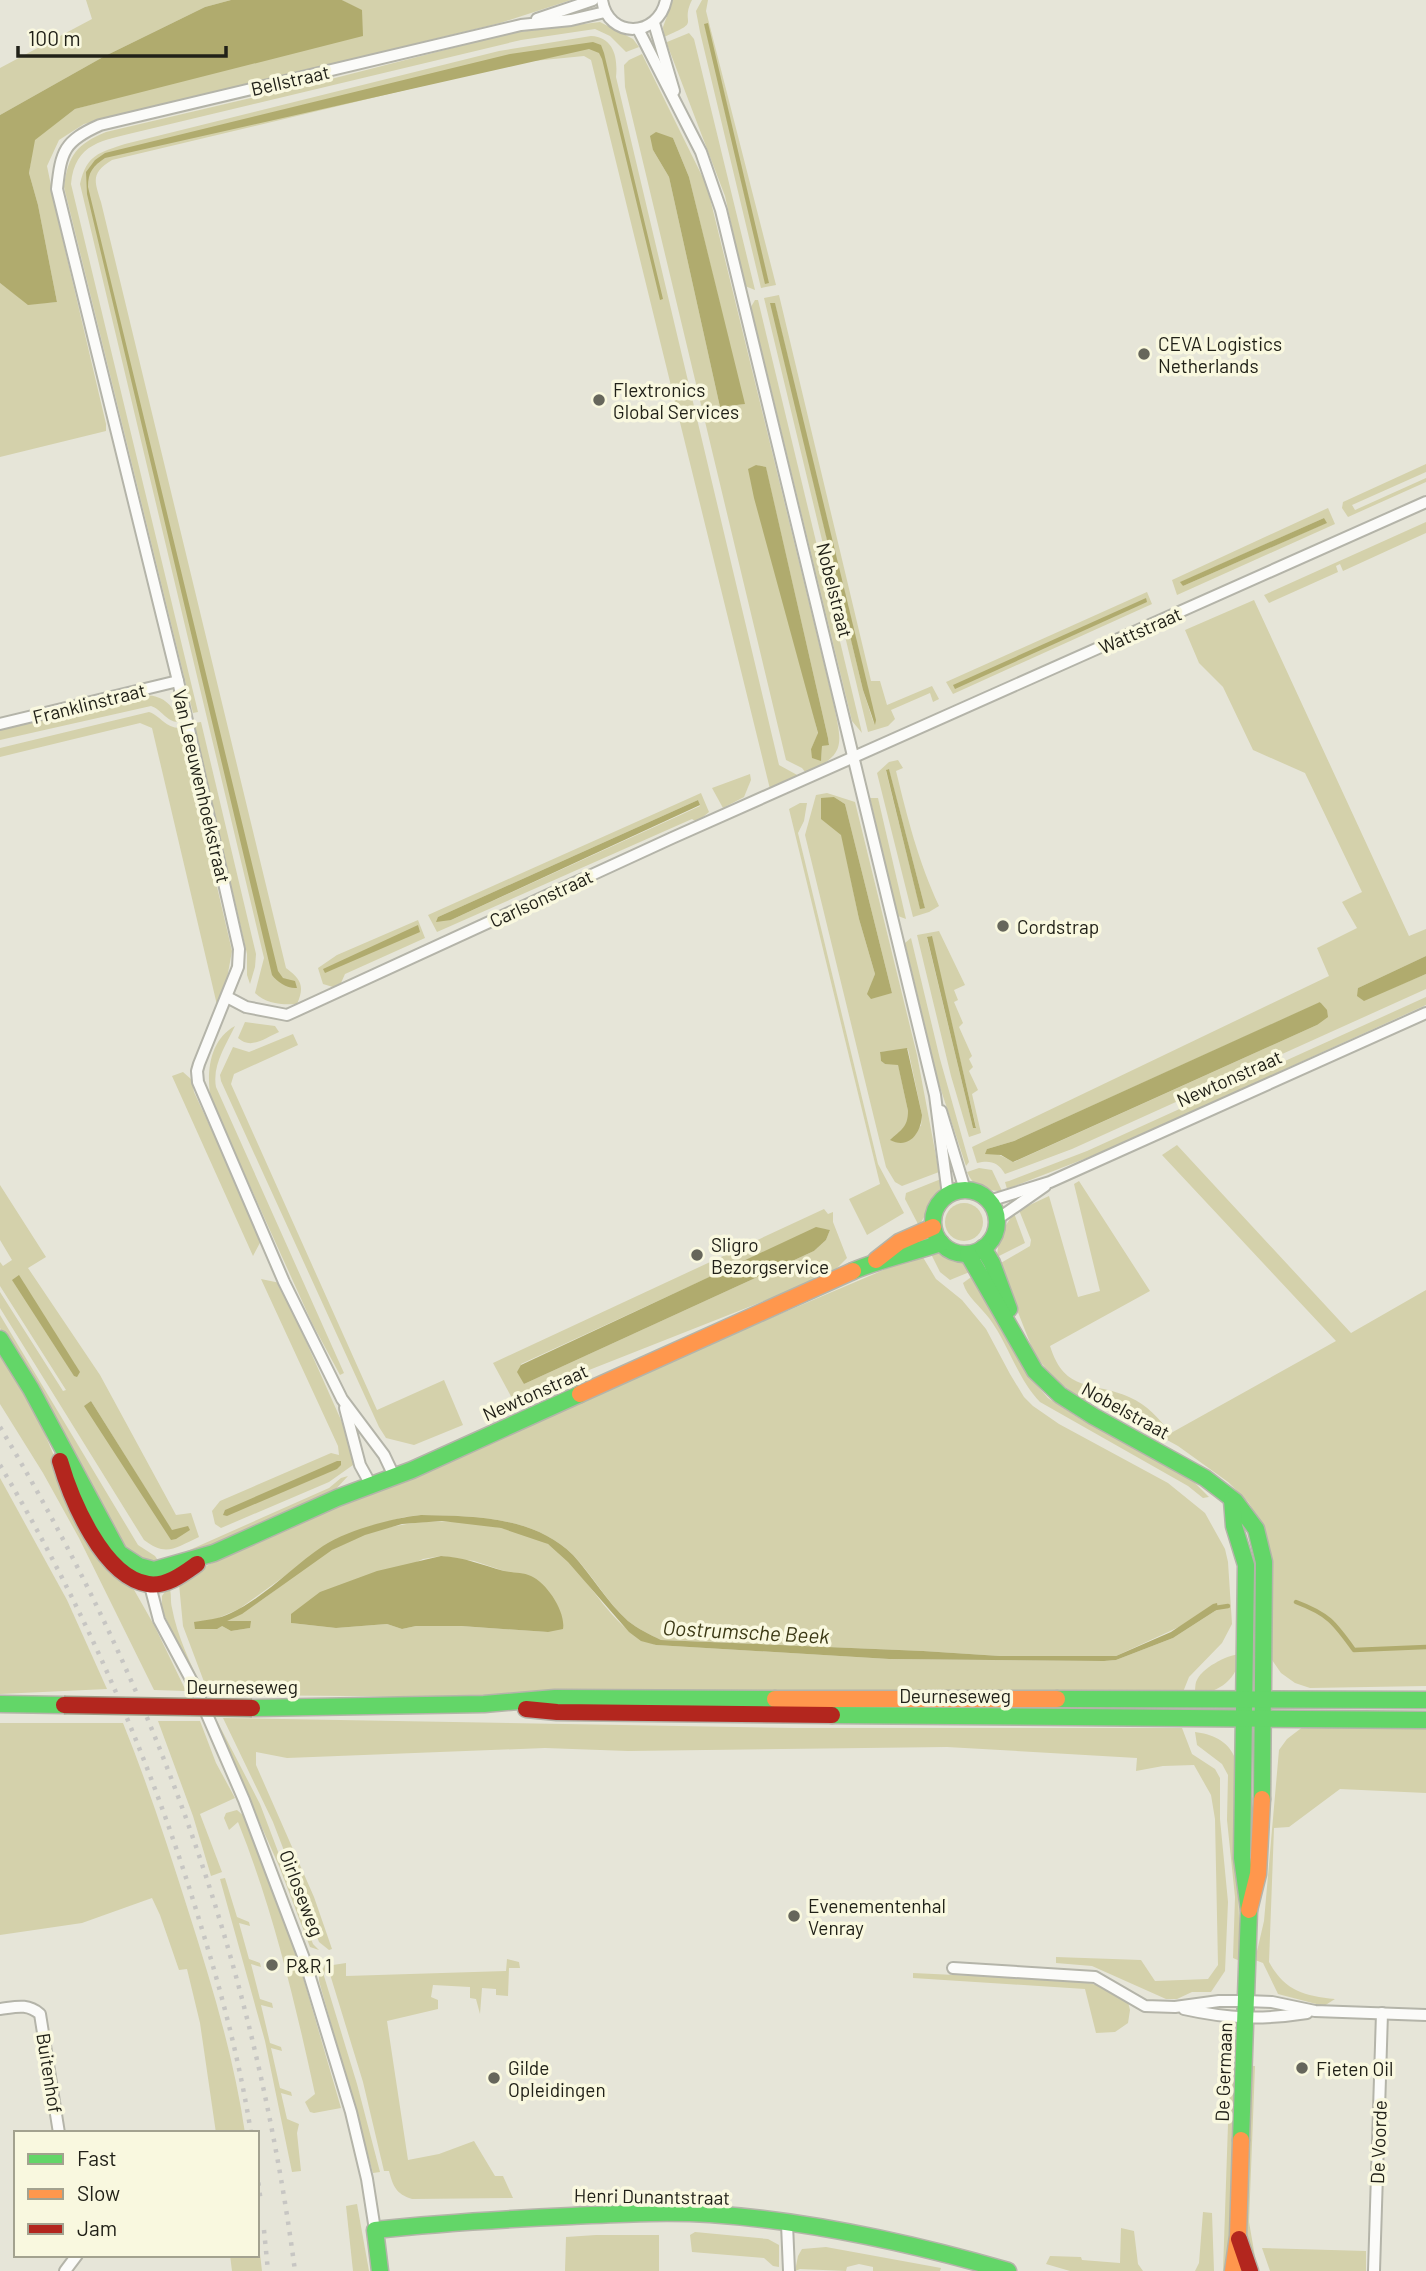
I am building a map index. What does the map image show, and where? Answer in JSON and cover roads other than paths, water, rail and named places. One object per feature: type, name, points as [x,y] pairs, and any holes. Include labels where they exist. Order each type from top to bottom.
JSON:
[{"type":"main road","points":[[965,1190],[978,1193],[989,1201],[996,1220],[993,1236],[976,1251],[953,1252],[941,1243],[933,1227],[937,1206],[948,1195],[965,1190]]},
{"type":"main road","name":"Newtonstraat","points":[[871,1263],[899,1242],[933,1227]]},
{"type":"main road","name":"Newtonstraat","points":[[148,1577],[166,1568],[214,1553],[412,1470],[871,1263],[941,1243]]},
{"type":"main road","name":"Nobelstraat","points":[[976,1251],[1035,1371],[1057,1394],[1220,1487],[1254,1521],[1264,1556],[1264,1718]]},
{"type":"main road","points":[[0,1339],[31,1389],[52,1432],[61,1467],[79,1510],[120,1572],[137,1582],[148,1577]]},
{"type":"main road","points":[[1233,1500],[1234,1525],[1245,1565],[1244,1699]]},
{"type":"main road","name":"Deurneseweg","points":[[0,1704],[252,1707],[484,1704],[555,1698],[1426,1700]]},
{"type":"main road","name":"De Germaan","points":[[1233,2271],[1238,2236],[1249,1910],[1242,1858],[1244,1699]]},
{"type":"main road","name":"Deurneseweg","points":[[484,1704],[557,1712],[1426,1720]]},
{"type":"main road","name":"De Germaan","points":[[1249,1910],[1260,1861],[1264,1718]]},
{"type":"main road","name":"Henri Dunantstraat","points":[[375,2230],[633,2213],[710,2214],[834,2229],[912,2245],[1008,2271]]},
{"type":"main road","points":[[375,2230],[380,2271]]},
{"type":"main road","name":"De Germaan","points":[[1238,2236],[1250,2271]]},
{"type":"street","name":"Bellstraat","points":[[66,149],[78,135],[100,125],[521,25],[593,0]]},
{"type":"street","points":[[602,0],[605,12],[619,26],[638,29],[654,23],[664,10],[666,0]]},
{"type":"street","name":"Bellstraat","points":[[521,25],[570,20],[605,12]]},
{"type":"street","name":"Nobelstraat","points":[[654,23],[676,100]]},
{"type":"street","name":"Nobelstraat","points":[[638,29],[701,152],[721,210],[935,1096],[948,1195]]},
{"type":"street","name":"Van Leeuwenhoekstraat","points":[[66,149],[60,164],[57,189],[239,948],[238,967],[197,1071],[198,1082],[284,1282],[342,1399],[384,1455],[394,1476]]},
{"type":"street","name":"Wattstraat","points":[[854,757],[1426,502]]},
{"type":"street","name":"Franklinstraat","points":[[0,724],[177,681]]},
{"type":"street","name":"Carlsonstraat","points":[[227,998],[246,1007],[287,1015],[854,757]]},
{"type":"street","name":"Newtonstraat","points":[[989,1201],[1050,1182],[1426,1013]]},
{"type":"street","name":"Nobelstraat","points":[[935,1096],[965,1190]]},
{"type":"street","name":"Newtonstraat","points":[[996,1220],[1050,1182]]},
{"type":"street","name":"Van Leeuwenhoekstraat","points":[[342,1399],[360,1465],[371,1485]]},
{"type":"street","name":"Oirloseweg","points":[[148,1577],[159,1620],[195,1687],[244,1800],[301,1950],[351,2112],[367,2179],[375,2230]]},
{"type":"street","points":[[953,1968],[1096,1977],[1145,2006],[1175,2007],[1219,2001],[1246,2001],[1272,2002],[1315,2011],[1426,2015]]},
{"type":"street","name":"Buitenhof","points":[[0,2009],[31,2007],[40,2014],[59,2131]]},
{"type":"street","points":[[1175,2007],[1219,2017],[1245,2019],[1315,2011]]},
{"type":"street","name":"De Voorde","points":[[1374,2271],[1382,2013]]},
{"type":"street","points":[[787,2224],[789,2271]]},
{"type":"waterway","name":"Oostrumsche Beek","points":[[1296,1602],[1330,1620],[1354,1650],[1426,1647]]},
{"type":"waterway","name":"Oostrumsche Beek","points":[[1215,1608],[1228,1606]]},
{"type":"railway","points":[[0,1427],[56,1526],[107,1627],[152,1729],[191,1833],[225,1939],[254,2047],[277,2158],[295,2271]]},
{"type":"railway","points":[[0,1465],[89,1632],[161,1806],[216,1977],[236,2055],[251,2131]]},
{"type":"railway","points":[[259,2188],[261,2203]]},
{"type":"railway","points":[[264,2230],[268,2271]]},
{"type":"place","name":"CEVA Logistics Netherlands","points":[[1144,354]]},
{"type":"place","name":"Flextronics Global Services","points":[[599,400]]},
{"type":"place","name":"Cordstrap","points":[[1003,926]]},
{"type":"place","name":"Sligro Bezorgservice","points":[[697,1255]]},
{"type":"place","name":"Evenementenhal Venray","points":[[794,1916]]},
{"type":"place","name":"P&R 1","points":[[272,1965]]},
{"type":"place","name":"Fieten Oil","points":[[1302,2068]]},
{"type":"place","name":"Gilde Opleidingen","points":[[494,2078]]}]
